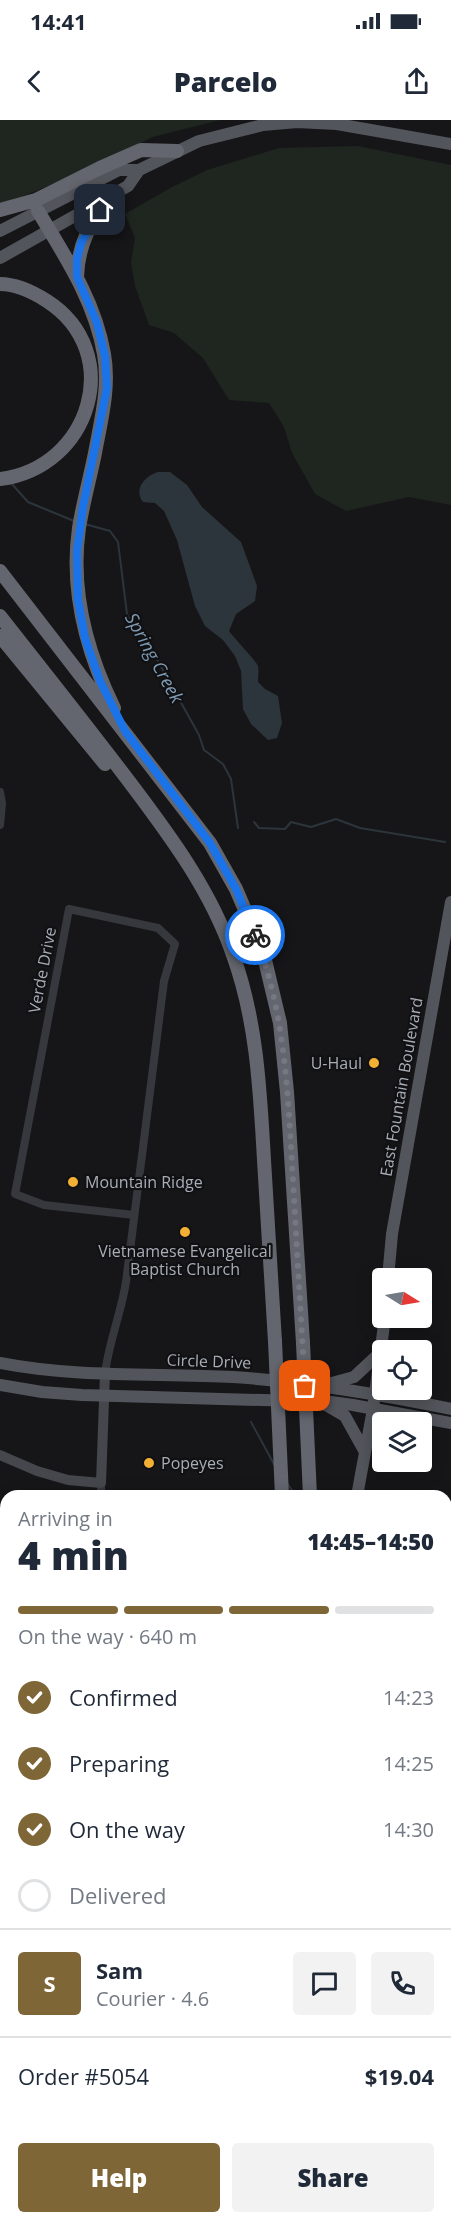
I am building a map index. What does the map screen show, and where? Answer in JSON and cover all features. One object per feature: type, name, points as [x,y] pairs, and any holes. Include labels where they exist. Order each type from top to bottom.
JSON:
[{"type":"highway","points":[[0,210],[36,200],[141,150],[177,151]]},
{"type":"highway","points":[[77,277],[77,260],[81,243],[111,196]]},
{"type":"highway","points":[[38,211],[77,277],[97,323],[105,356],[107,388],[79,529],[77,580],[85,638],[100,681],[125,731]]},
{"type":"highway","points":[[0,284],[30,291],[53,305],[71,323],[85,348],[90,375],[88,402],[81,424],[65,448],[34,471],[0,479]]},
{"type":"highway","points":[[0,571],[210,843],[245,909],[266,964],[280,1023],[286,1069],[310,1490]]},
{"type":"highway","points":[[0,616],[165,830],[191,870],[225,932],[240,975],[253,1028],[261,1092],[282,1490]]},
{"type":"highway","points":[[0,636],[126,790],[165,830]]},
{"type":"main road","points":[[0,231],[119,170],[138,170],[199,141],[230,131],[297,122],[358,127],[451,144]]},
{"type":"main road","points":[[0,258],[128,186],[138,170]]},
{"type":"main road","name":"East Fountain Boulevard","points":[[389,1268],[392,1234],[450,919],[451,902]]},
{"type":"main road","points":[[321,1386],[354,1377],[372,1360]]},
{"type":"main road","name":"Circle Drive","points":[[0,1363],[105,1374],[233,1377],[372,1394]]},
{"type":"main road","points":[[0,1385],[42,1392],[82,1395],[320,1401],[451,1424]]},
{"type":"main road","points":[[358,1490],[374,1400]]},
{"type":"main road","name":"Circle Drive","points":[[405,1400],[451,1409]]},
{"type":"main road","points":[[320,1401],[345,1416],[365,1452]]},
{"type":"street","points":[[0,792],[2,803],[0,825]]},
{"type":"street","name":"Verde Drive","points":[[101,1490],[108,1348],[124,1295],[164,981],[175,944],[158,928],[69,909],[15,1194],[44,1205],[134,1215]]},
{"type":"street","points":[[0,1455],[37,1471],[68,1480],[101,1483]]},
{"type":"shaded area","points":[[0,120],[220,120],[153,137],[71,176],[12,201],[0,203]]},
{"type":"shaded area","points":[[358,146],[451,165],[451,505],[409,497],[346,511],[315,494],[292,453],[284,427],[269,403],[229,400],[203,358],[174,333],[149,325],[135,286],[131,262],[135,238],[125,214],[207,170],[279,148]]},
{"type":"shaded area","points":[[158,472],[170,472],[187,485],[202,507],[241,542],[257,586],[255,601],[236,614],[229,631],[257,664],[258,682],[278,696],[282,723],[277,738],[268,740],[251,724],[243,709],[241,671],[235,656],[223,640],[205,626],[195,606],[177,540],[164,511],[155,503],[143,502],[140,497],[142,484]]},
{"type":"waterway","name":"Spring Creek","points":[[11,483],[28,502],[74,521]]},
{"type":"waterway","name":"Spring Creek","points":[[85,524],[110,531],[118,542],[127,614],[132,624],[143,634],[199,735],[204,750],[223,764],[231,779],[238,828]]},
{"type":"waterway","points":[[254,822],[259,828],[285,829],[291,822],[311,827],[336,819],[360,828],[445,842]]},
{"type":"waterway","name":"Spring Creek","points":[[251,1422],[275,1466]]},
{"type":"waterway","name":"Spring Creek","points":[[287,1483],[292,1490]]},
{"type":"way so far","points":[[255,935],[271,980],[286,1069],[305,1386]]},
{"type":"place","name":"U-Haul","points":[[374,1063]]},
{"type":"place","name":"Mountain Ridge","points":[[73,1182]]},
{"type":"place","name":"Vietnamese Evangelical Baptist Church","points":[[185,1232]]},
{"type":"place","name":"Popeyes","points":[[149,1463]]},
{"type":"route","points":[[100,210],[81,243],[77,260],[77,277],[97,323],[105,356],[107,388],[83,507],[77,551],[78,600],[85,638],[100,681],[125,731],[210,843],[236,889],[255,935]]}]
